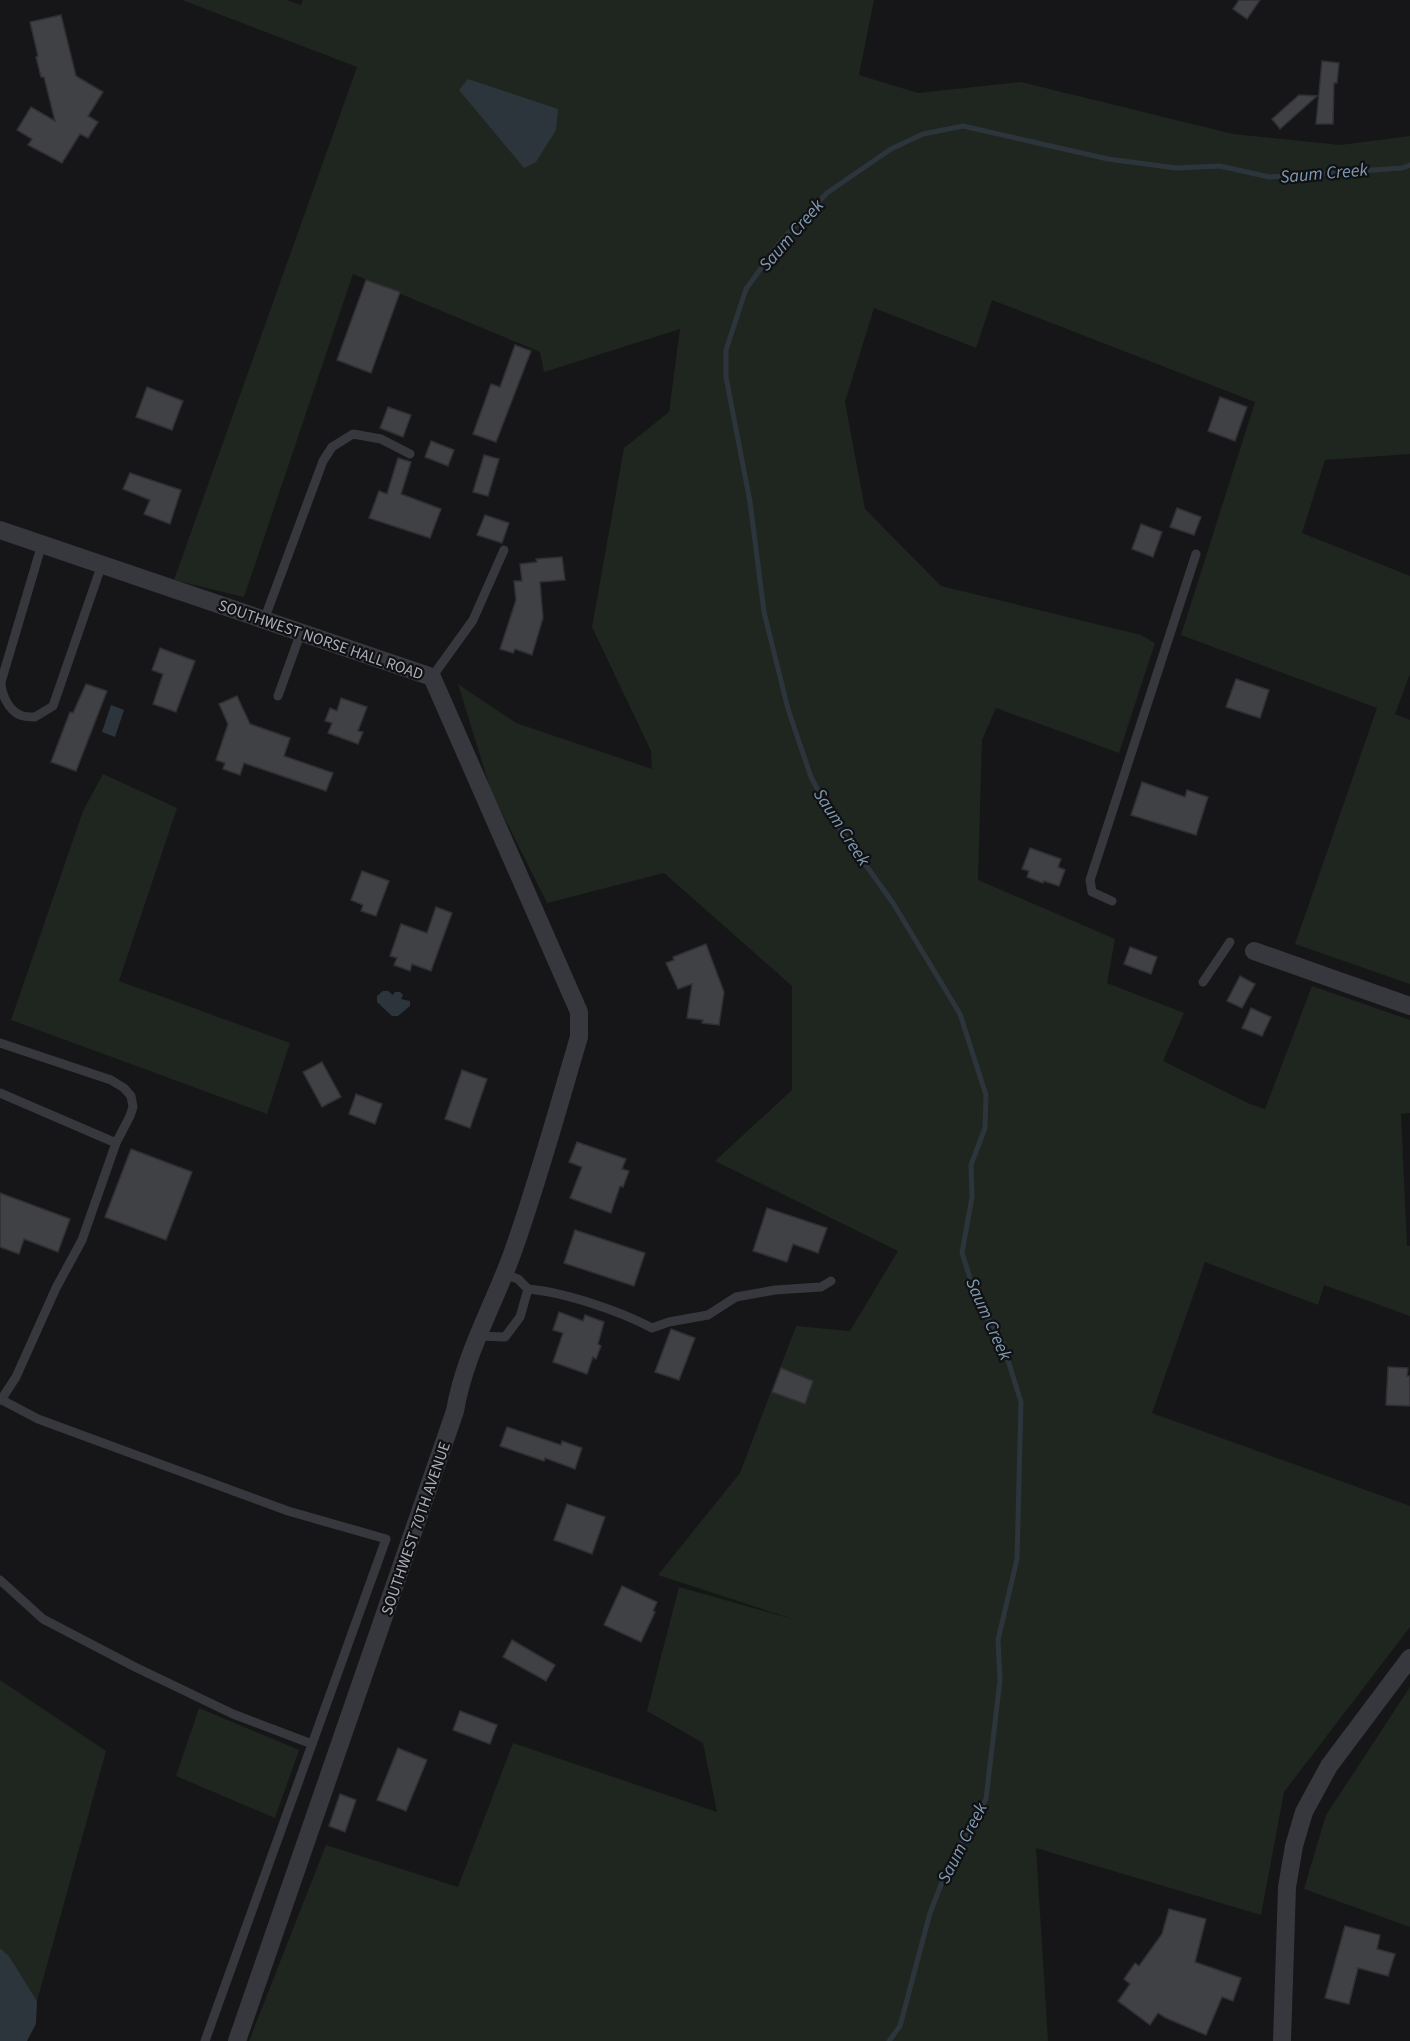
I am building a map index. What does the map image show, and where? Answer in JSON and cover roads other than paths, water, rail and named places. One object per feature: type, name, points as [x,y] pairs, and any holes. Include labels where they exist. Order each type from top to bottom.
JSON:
[{"type":"street","name":"SOUTHWEST NORSE HALL ROAD","points":[[0,530],[432,677],[579,1012]]},
{"type":"street","points":[[1254,951],[1410,1006]]},
{"type":"street","name":"SOUTHWEST 70TH AVENUE","points":[[237,2041],[455,1411],[459,1385],[528,1209],[579,1037],[579,1012]]},
{"type":"street","points":[[1282,2041],[1287,1887],[1294,1846],[1304,1812],[1329,1766],[1410,1658]]},
{"type":"lane","points":[[264,620],[323,461],[332,447],[353,434],[381,439],[410,454]]},
{"type":"lane","points":[[42,544],[2,682],[8,703],[20,715],[35,717],[53,706],[102,564]]},
{"type":"lane","points":[[432,677],[473,620],[504,550]]},
{"type":"lane","points":[[1112,901],[1092,892],[1090,880],[1196,554]]},
{"type":"lane","points":[[278,696],[301,632]]},
{"type":"lane","points":[[1203,982],[1230,942]]},
{"type":"lane","points":[[0,1043],[111,1080],[124,1088],[130,1096],[133,1107],[116,1143],[82,1240],[56,1287],[16,1377],[1,1400],[38,1419],[288,1511],[386,1539],[205,2041]]},
{"type":"lane","points":[[0,1093],[116,1143]]},
{"type":"lane","points":[[504,1274],[518,1279],[528,1289],[545,1291],[631,1317],[652,1328],[669,1322],[708,1315],[736,1297],[776,1290],[821,1287],[831,1281]]},
{"type":"lane","points":[[479,1336],[505,1337],[520,1317],[528,1289]]},
{"type":"lane","points":[[0,1580],[43,1619],[233,1714],[312,1744]]},
{"type":"waterway","name":"Saum Creek","points":[[889,2041],[900,2026],[930,1913],[948,1867],[986,1799],[1000,1680],[998,1640],[1017,1559],[1021,1402],[1002,1341],[978,1303],[962,1253],[972,1197],[971,1165],[985,1128],[986,1095],[960,1014],[893,903],[835,822],[811,777],[788,709],[764,612],[750,502],[726,377],[726,350],[746,289],[780,242],[827,193],[891,149],[923,134],[963,126],[1108,159],[1176,168],[1220,166],[1269,177],[1402,168],[1410,165]]}]
